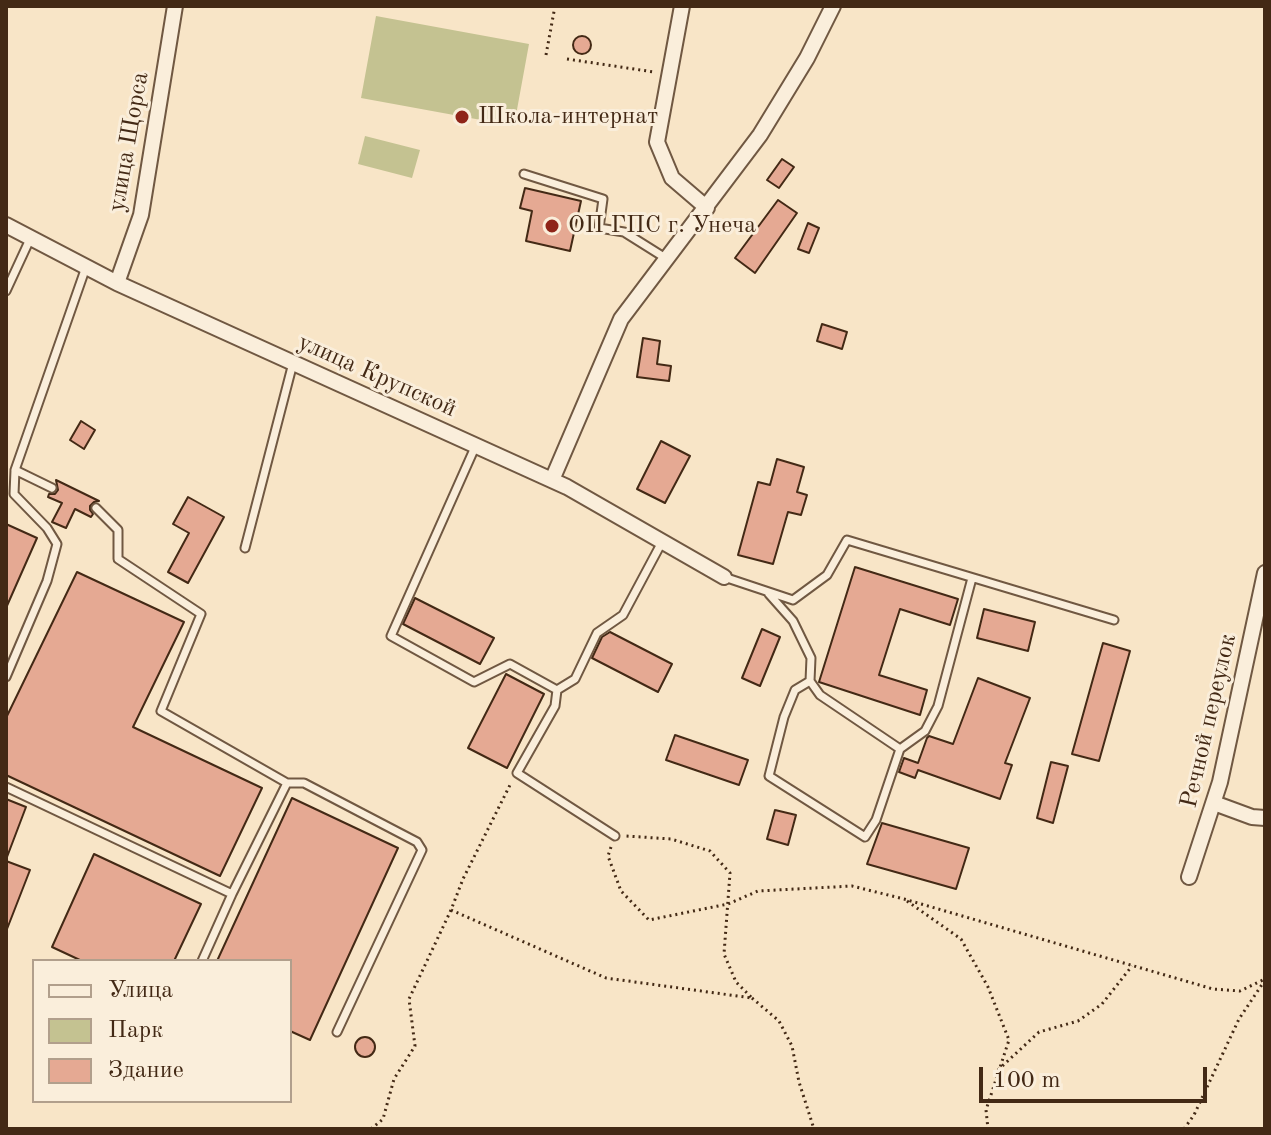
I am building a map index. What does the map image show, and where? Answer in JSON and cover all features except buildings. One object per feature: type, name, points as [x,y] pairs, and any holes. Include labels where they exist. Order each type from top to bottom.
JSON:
[{"type":"street","name":"улица Щорса","points":[[117,283],[141,215],[175,6]]},
{"type":"street","points":[[682,6],[657,142],[672,178],[707,208]]},
{"type":"street","points":[[552,480],[621,319],[760,135],[807,58],[833,6]]},
{"type":"street","name":"улица Крупской","points":[[6,225],[117,283],[552,480],[724,577]]},
{"type":"street","name":"Речной переулок","points":[[1189,877],[1214,803],[1265,573]]},
{"type":"street","points":[[1214,803],[1252,817],[1265,818]]},
{"type":"lane","points":[[524,174],[603,199],[599,228],[624,232],[667,259]]},
{"type":"lane","points":[[6,291],[31,237]]},
{"type":"lane","points":[[6,677],[47,581],[57,544],[47,528],[14,494],[15,470],[86,267]]},
{"type":"lane","points":[[245,548],[293,363]]},
{"type":"lane","points":[[476,445],[391,636],[474,682],[510,664],[557,690]]},
{"type":"lane","points":[[15,470],[52,488]]},
{"type":"lane","points":[[96,508],[118,530],[118,559],[201,614],[161,711],[287,783],[304,783],[417,842],[422,850],[337,1032]]},
{"type":"lane","points":[[724,577],[793,600],[827,575],[847,540],[1114,620]]},
{"type":"lane","points":[[557,690],[575,679],[597,633],[623,615],[662,542]]},
{"type":"lane","points":[[810,681],[795,690],[784,717],[769,776],[865,837],[876,820],[900,749],[925,731],[938,706],[972,578]]},
{"type":"lane","points":[[767,592],[793,621],[811,658],[810,681],[820,695],[900,749]]},
{"type":"lane","points":[[557,690],[555,706],[517,773],[615,836]]},
{"type":"lane","points":[[203,959],[287,783]]},
{"type":"lane","points":[[6,787],[232,894]]},
{"type":"path","points":[[546,55],[555,6]]},
{"type":"path","points":[[567,59],[669,75]]},
{"type":"path","points":[[371,1129],[383,1119],[394,1079],[415,1046],[409,999],[481,840],[517,773]]},
{"type":"path","points":[[813,1128],[792,1046],[779,1021],[736,982],[724,954],[728,904],[730,873],[710,851],[671,839],[615,836],[608,856],[621,891],[649,920],[728,904],[758,891],[852,886],[1213,989],[1240,991],[1265,979]]},
{"type":"path","points":[[904,899],[961,939],[988,987],[1009,1040],[986,1110],[988,1129]]},
{"type":"path","points":[[451,910],[606,978],[752,998]]},
{"type":"path","points":[[998,1070],[1039,1032],[1078,1021],[1102,1004],[1132,966]]},
{"type":"path","points":[[1184,1129],[1194,1115],[1239,1019],[1265,979]]},
{"type":"green space","points":[[376,16],[529,44],[514,126],[361,98]]},
{"type":"green space","points":[[365,136],[420,150],[412,178],[358,164]]},
{"type":"place","name":"Школа-интернат","points":[[462,117]]},
{"type":"place","name":"ОП ГПС г. Унеча","points":[[552,226]]}]
